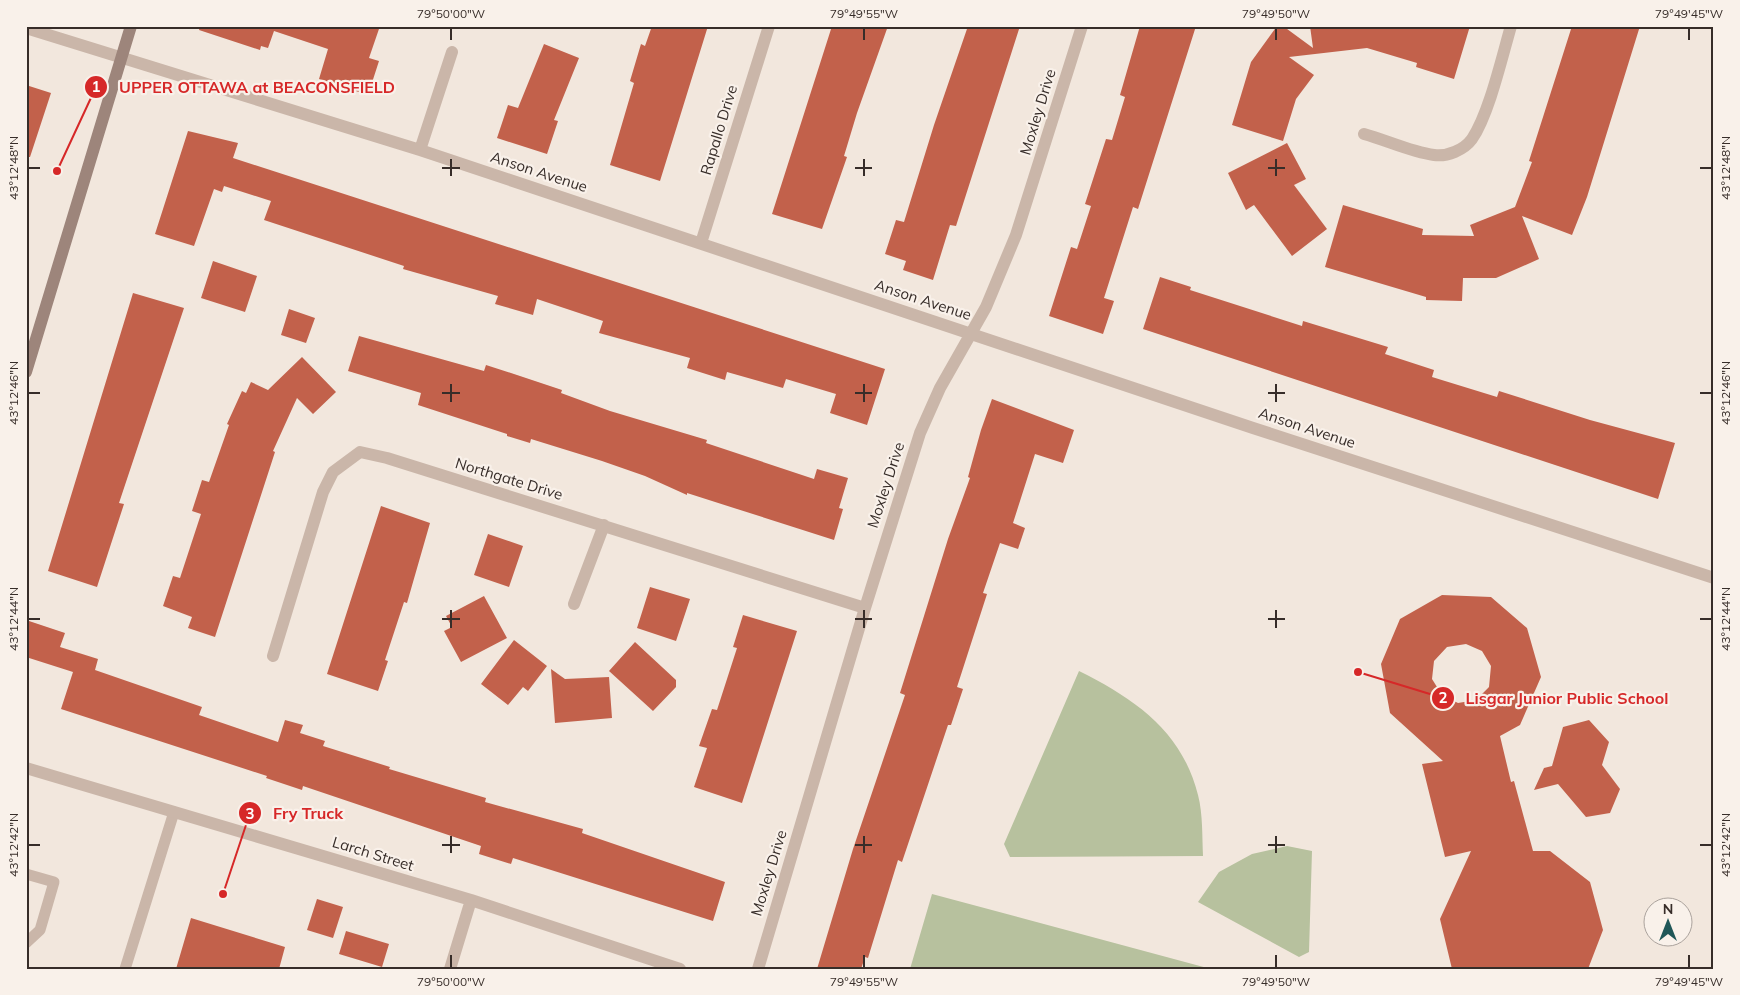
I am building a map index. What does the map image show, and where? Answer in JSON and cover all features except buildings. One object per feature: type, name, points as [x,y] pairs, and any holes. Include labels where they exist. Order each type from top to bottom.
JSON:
[{"type":"main road","points":[[26,372],[131,26]]},
{"type":"street","name":"Rapallo Drive","points":[[701,243],[769,26]]},
{"type":"street","name":"Moxley Drive","points":[[758,969],[865,608],[925,420],[946,375],[986,307],[1016,235],[1082,26]]},
{"type":"street","points":[[1364,134],[1435,155],[1448,154],[1465,146],[1472,139],[1484,113],[1511,26]]},
{"type":"street","name":"Anson Avenue","points":[[26,28],[420,150],[1253,428],[1714,578]]},
{"type":"street","points":[[420,150],[452,52]]},
{"type":"street","name":"Northgate Drive","points":[[273,656],[323,492],[333,472],[360,452],[387,458],[604,525],[865,608]]},
{"type":"street","points":[[574,604],[604,525]]},
{"type":"street","name":"Larch Street","points":[[26,768],[471,900],[680,969]]},
{"type":"street","points":[[450,969],[471,900]]},
{"type":"lane","points":[[125,969],[174,812]]},
{"type":"lane","points":[[26,874],[54,882],[40,930],[26,942]]},
{"type":"green space","points":[[1079,671],[1119,693],[1137,706],[1154,720],[1181,753],[1191,772],[1200,802],[1203,856],[1010,857],[1004,844]]},
{"type":"green space","points":[[1287,846],[1312,851],[1309,952],[1299,957],[1198,902],[1219,872],[1252,854]]},
{"type":"green space","points":[[932,894],[1211,969],[910,969]]},
{"type":"place","name":"UPPER OTTAWA at BEACONSFIELD","points":[[57,171]]},
{"type":"place","name":"Lisgar Junior Public School","points":[[1358,672]]},
{"type":"place","name":"Fry Truck","points":[[223,894]]}]
